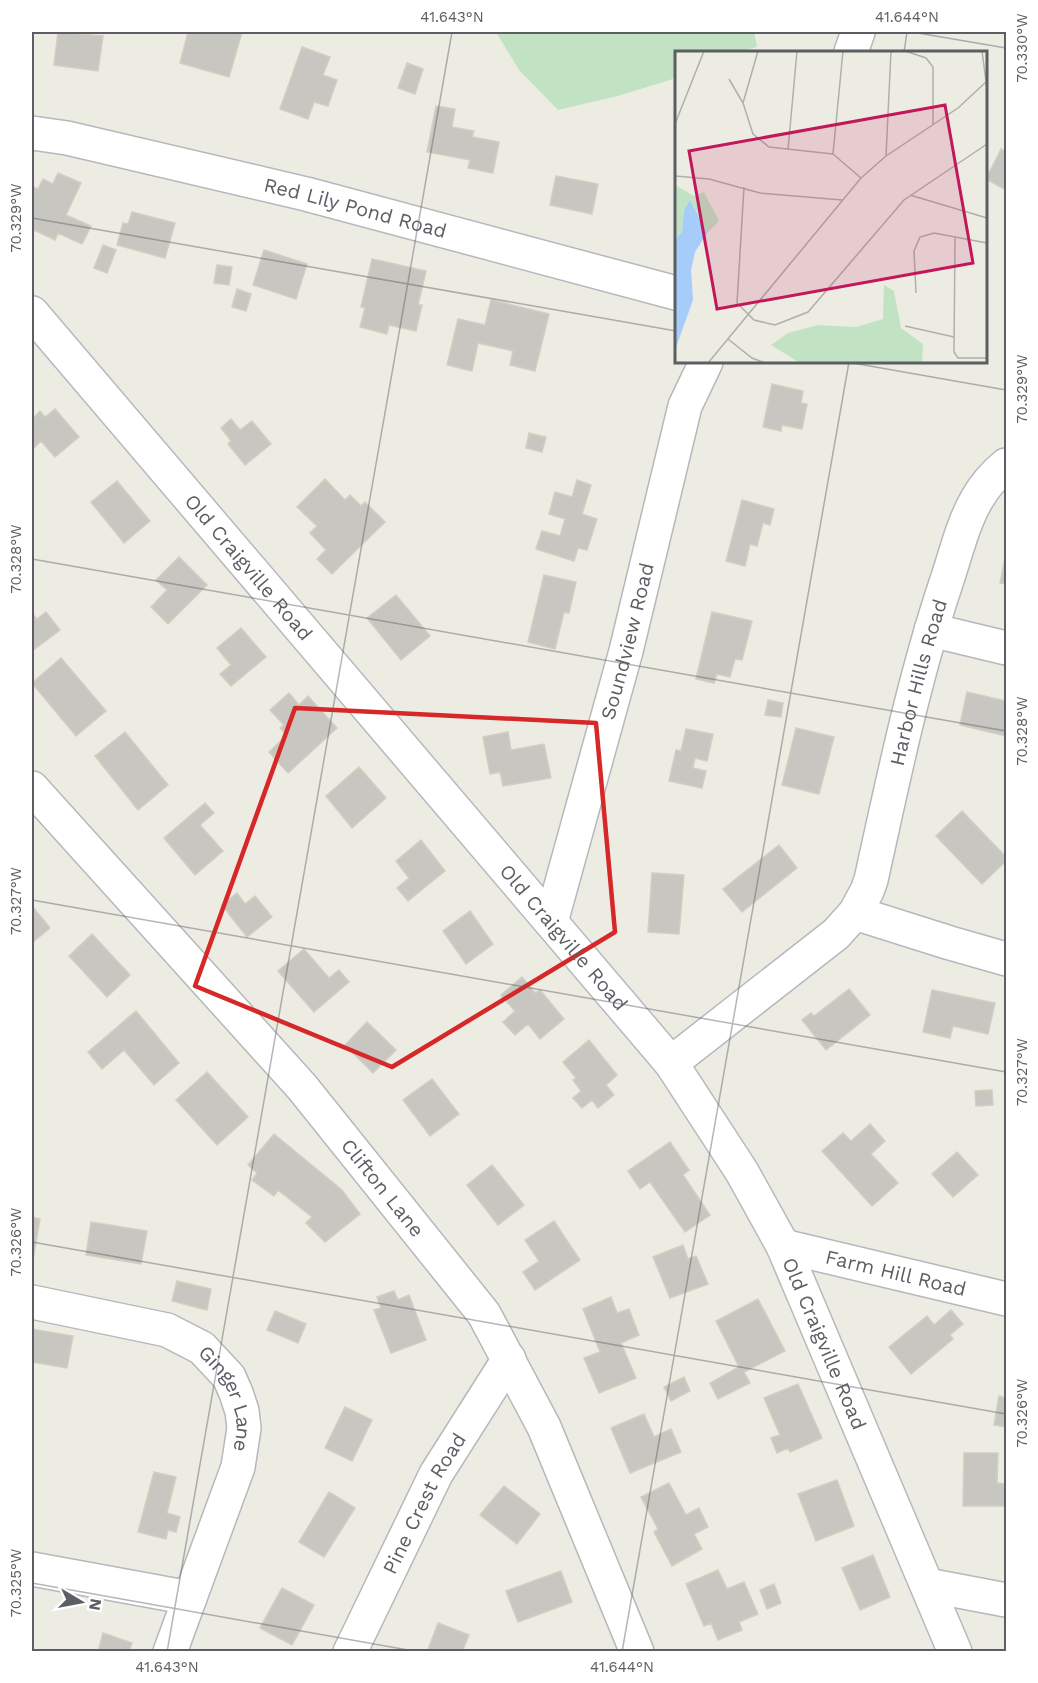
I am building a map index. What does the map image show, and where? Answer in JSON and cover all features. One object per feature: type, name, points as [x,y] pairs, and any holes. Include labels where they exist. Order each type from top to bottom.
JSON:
[{"type":"street","points":[[851,51],[858,32]]},
{"type":"street","name":"Red Lily Pond Road","points":[[32,133],[67,138],[306,194],[675,293]]},
{"type":"street","name":"Old Craigville Road","points":[[32,313],[671,1063],[742,1172],[783,1246],[955,1652]]},
{"type":"street","name":"Soundview Road","points":[[551,922],[626,651],[685,406],[706,363]]},
{"type":"street","name":"Harbor Hills Road","points":[[671,1063],[836,934],[855,913],[871,880],[899,755],[931,630],[969,516],[985,485],[1006,465]]},
{"type":"street","points":[[931,630],[1006,648]]},
{"type":"street","name":"Clifton Lane","points":[[32,788],[302,1087],[484,1314],[544,1427],[638,1652]]},
{"type":"street","points":[[855,913],[1006,959]]},
{"type":"street","name":"Farm Hill Road","points":[[783,1246],[1006,1299]]},
{"type":"street","name":"Ginger Lane","points":[[32,1302],[167,1329],[202,1348],[229,1377],[242,1411],[243,1445],[230,1493],[170,1652]]},
{"type":"street","name":"Pine Crest Road","points":[[350,1652],[436,1474],[508,1359]]},
{"type":"street","points":[[32,1569],[190,1598]]},
{"type":"street","points":[[927,1585],[1006,1600]]},
{"type":"highlighted area","points":[[295,708],[596,723],[615,932],[392,1067],[195,986]]},
{"type":"green space","points":[[496,32],[754,32],[757,47],[742,51],[675,51],[675,78],[618,96],[558,110],[519,70]]},
{"type":"building","points":[[58,32],[103,36],[98,71],[54,65]]},
{"type":"building","points":[[188,32],[242,32],[229,77],[180,63]]},
{"type":"building","points":[[302,47],[330,57],[323,75],[337,80],[328,106],[314,102],[308,119],[280,109]]},
{"type":"building","points":[[407,63],[423,69],[415,94],[398,88]]},
{"type":"building","points":[[436,106],[455,109],[452,127],[474,131],[472,137],[499,142],[493,173],[468,168],[470,160],[427,152]]},
{"type":"building","points":[[1001,149],[1006,152],[1006,190],[987,180]]},
{"type":"building","points":[[58,173],[81,183],[66,215],[91,226],[82,244],[58,233],[55,240],[32,229],[32,186],[38,189],[43,179],[53,184]]},
{"type":"building","points":[[556,176],[598,184],[592,214],[550,205]]},
{"type":"building","points":[[132,212],[175,223],[165,258],[117,245],[123,223],[128,224]]},
{"type":"building","points":[[103,245],[116,250],[107,273],[94,268]]},
{"type":"building","points":[[264,250],[307,264],[296,299],[253,285]]},
{"type":"building","points":[[372,259],[426,271],[418,305],[422,305],[416,331],[389,325],[387,334],[360,327],[365,308],[361,307]]},
{"type":"building","points":[[217,265],[232,267],[229,285],[214,283]]},
{"type":"building","points":[[237,289],[251,294],[246,311],[232,307]]},
{"type":"building","points":[[491,300],[549,314],[535,371],[510,365],[513,351],[478,343],[472,371],[447,365],[458,319],[485,325]]},
{"type":"building","points":[[772,384],[803,391],[801,403],[807,404],[802,429],[782,425],[781,431],[763,427]]},
{"type":"building","points":[[55,409],[79,437],[55,457],[41,441],[32,450],[32,419],[40,411],[45,417]]},
{"type":"building","points":[[231,419],[240,430],[252,421],[271,444],[245,465],[228,444],[231,441],[221,428]]},
{"type":"building","points":[[529,433],[546,437],[542,452],[526,448]]},
{"type":"building","points":[[325,479],[345,500],[350,495],[361,506],[365,502],[385,522],[332,574],[317,559],[326,550],[310,533],[317,526],[297,507]]},
{"type":"building","points":[[577,480],[591,485],[582,514],[597,519],[587,550],[578,548],[574,561],[536,549],[542,531],[560,536],[565,519],[549,514],[555,492],[572,497]]},
{"type":"building","points":[[117,481],[150,521],[124,543],[91,502]]},
{"type":"building","points":[[742,500],[774,509],[770,525],[763,523],[757,546],[750,544],[745,566],[726,561]]},
{"type":"building","points":[[1006,554],[1006,584],[1000,583]]},
{"type":"building","points":[[179,557],[207,585],[168,624],[151,607],[167,590],[156,580]]},
{"type":"building","points":[[544,575],[576,582],[569,613],[564,612],[555,649],[528,642]]},
{"type":"building","points":[[396,595],[430,636],[401,660],[367,618]]},
{"type":"building","points":[[46,612],[60,630],[32,651],[32,613],[37,619]]},
{"type":"building","points":[[712,612],[752,621],[742,660],[735,659],[730,677],[717,674],[714,683],[696,679]]},
{"type":"building","points":[[241,628],[266,657],[231,686],[220,674],[231,665],[217,648]]},
{"type":"building","points":[[61,658],[106,711],[76,736],[32,683]]},
{"type":"building","points":[[967,692],[1006,701],[1006,736],[960,725]]},
{"type":"building","points":[[289,693],[299,705],[308,696],[337,728],[288,773],[269,752],[287,735],[280,728],[284,725],[270,710]]},
{"type":"building","points":[[768,700],[783,703],[781,717],[765,715]]},
{"type":"building","points":[[796,728],[834,737],[819,794],[782,785]]},
{"type":"building","points":[[686,729],[713,734],[707,761],[695,758],[693,768],[706,771],[702,788],[669,781],[676,750],[681,751]]},
{"type":"building","points":[[125,732],[168,785],[138,810],[95,756]]},
{"type":"building","points":[[508,732],[511,750],[544,744],[551,778],[503,786],[500,772],[490,774],[483,737]]},
{"type":"building","points":[[359,767],[386,798],[352,828],[326,796]]},
{"type":"building","points":[[205,803],[214,813],[200,825],[223,851],[195,875],[164,838]]},
{"type":"building","points":[[962,811],[1006,857],[1006,861],[982,884],[936,836]]},
{"type":"building","points":[[421,840],[445,871],[408,901],[397,888],[409,878],[396,861]]},
{"type":"building","points":[[779,845],[797,868],[742,912],[723,889]]},
{"type":"building","points":[[652,873],[684,875],[679,934],[648,932]]},
{"type":"building","points":[[237,893],[245,904],[255,896],[272,917],[247,937],[222,905]]},
{"type":"building","points":[[32,906],[50,928],[32,943]]},
{"type":"building","points":[[470,911],[493,944],[466,964],[443,931]]},
{"type":"building","points":[[92,934],[130,975],[107,997],[69,956]]},
{"type":"building","points":[[304,949],[329,978],[339,970],[349,982],[314,1012],[278,971]]},
{"type":"building","points":[[522,977],[535,993],[540,990],[564,1019],[540,1039],[528,1024],[515,1035],[503,1022],[515,1011],[501,995]]},
{"type":"building","points":[[849,989],[870,1015],[826,1050],[802,1020],[811,1013],[814,1016]]},
{"type":"building","points":[[932,990],[995,1003],[988,1034],[953,1026],[950,1038],[923,1032]]},
{"type":"building","points":[[136,1011],[179,1063],[154,1085],[124,1050],[102,1069],[88,1052]]},
{"type":"building","points":[[367,1022],[396,1050],[373,1073],[345,1045]]},
{"type":"building","points":[[589,1040],[617,1075],[606,1085],[614,1095],[598,1108],[592,1100],[582,1108],[573,1098],[581,1091],[573,1080],[576,1078],[563,1062]]},
{"type":"building","points":[[207,1072],[248,1117],[217,1145],[176,1100]]},
{"type":"building","points":[[432,1079],[459,1114],[430,1136],[403,1100]]},
{"type":"building","points":[[992,1090],[993,1105],[976,1106],[975,1091]]},
{"type":"building","points":[[870,1124],[885,1141],[871,1154],[898,1183],[872,1206],[822,1151],[843,1133],[851,1141]]},
{"type":"building","points":[[274,1134],[342,1190],[360,1214],[325,1242],[306,1223],[312,1217],[278,1190],[274,1196],[252,1180],[257,1173],[248,1165]]},
{"type":"building","points":[[670,1142],[689,1170],[683,1175],[710,1215],[685,1232],[650,1182],[640,1189],[628,1171]]},
{"type":"building","points":[[957,1152],[978,1175],[953,1197],[932,1174]]},
{"type":"building","points":[[492,1165],[524,1205],[498,1225],[467,1185]]},
{"type":"building","points":[[32,1217],[40,1219],[33,1260],[32,1260]]},
{"type":"building","points":[[554,1221],[580,1260],[535,1290],[523,1272],[539,1261],[525,1240]]},
{"type":"building","points":[[91,1222],[147,1231],[141,1264],[86,1255]]},
{"type":"building","points":[[683,1245],[688,1259],[696,1256],[708,1284],[670,1298],[653,1257]]},
{"type":"building","points":[[177,1281],[211,1289],[207,1310],[172,1301]]},
{"type":"building","points":[[394,1291],[398,1300],[409,1295],[426,1340],[391,1353],[374,1310],[381,1308],[377,1297]]},
{"type":"building","points":[[611,1297],[617,1313],[629,1309],[639,1335],[621,1343],[636,1378],[599,1393],[584,1358],[600,1352],[583,1309]]},
{"type":"building","points":[[758,1299],[785,1351],[744,1372],[750,1383],[718,1399],[710,1383],[739,1367],[716,1321]]},
{"type":"building","points":[[951,1310],[963,1324],[950,1335],[953,1339],[911,1374],[889,1347],[927,1316],[934,1325]]},
{"type":"building","points":[[275,1311],[306,1324],[298,1343],[267,1330]]},
{"type":"building","points":[[32,1329],[73,1336],[67,1368],[32,1362]]},
{"type":"building","points":[[684,1377],[690,1391],[671,1401],[664,1387]]},
{"type":"building","points":[[798,1384],[822,1438],[790,1452],[788,1448],[777,1453],[771,1438],[780,1435],[764,1398]]},
{"type":"building","points":[[999,1396],[1006,1398],[1006,1427],[994,1425]]},
{"type":"building","points":[[345,1407],[372,1420],[352,1461],[325,1448]]},
{"type":"building","points":[[644,1414],[654,1437],[671,1429],[681,1452],[630,1473],[611,1428]]},
{"type":"building","points":[[964,1453],[998,1453],[997,1483],[1006,1484],[1006,1506],[963,1506]]},
{"type":"building","points":[[154,1472],[176,1477],[167,1513],[180,1517],[176,1532],[168,1530],[166,1539],[138,1532]]},
{"type":"building","points":[[837,1480],[854,1526],[816,1541],[798,1494]]},
{"type":"building","points":[[669,1483],[686,1515],[699,1508],[708,1527],[694,1534],[702,1549],[672,1566],[654,1532],[658,1529],[641,1497]]},
{"type":"building","points":[[504,1486],[540,1514],[517,1544],[480,1515]]},
{"type":"building","points":[[329,1492],[355,1508],[324,1557],[299,1542]]},
{"type":"building","points":[[873,1555],[890,1597],[860,1610],[842,1568]]},
{"type":"building","points":[[718,1570],[727,1589],[744,1582],[758,1614],[739,1622],[742,1630],[718,1640],[711,1623],[704,1626],[686,1584]]},
{"type":"building","points":[[561,1571],[572,1602],[518,1622],[506,1591]]},
{"type":"building","points":[[774,1584],[781,1603],[767,1609],[760,1590]]},
{"type":"building","points":[[282,1588],[314,1605],[292,1645],[260,1628]]},
{"type":"building","points":[[438,1623],[469,1635],[462,1652],[427,1652]]},
{"type":"building","points":[[103,1633],[132,1643],[129,1652],[98,1652]]}]
